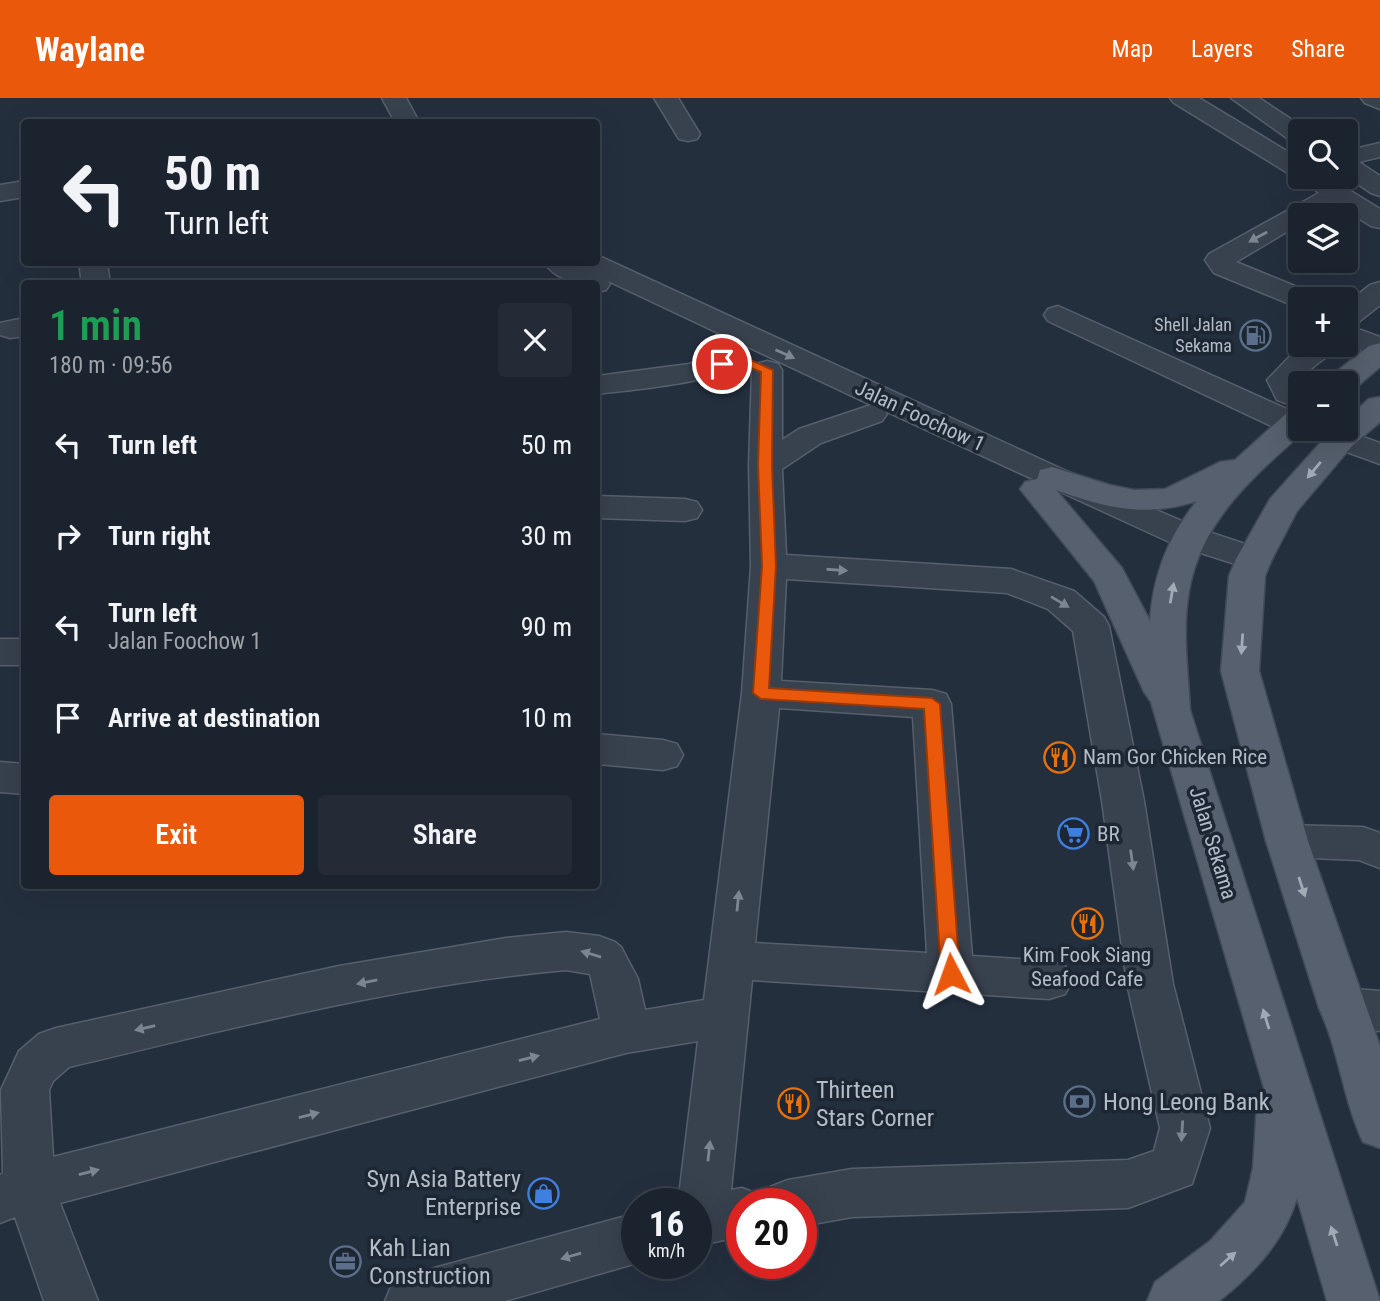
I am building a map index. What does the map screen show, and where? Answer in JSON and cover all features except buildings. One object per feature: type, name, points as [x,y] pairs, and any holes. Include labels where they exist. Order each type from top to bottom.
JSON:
[{"type":"main road","points":[[1356,371],[1380,350]]},
{"type":"main road","points":[[1358,425],[1380,406]]},
{"type":"main road","name":"Jalan Sekama","points":[[1288,425],[1216,496],[1185,546],[1171,589],[1171,710],[1354,1301]]},
{"type":"main road","points":[[1339,441],[1282,507],[1251,567],[1240,671],[1287,841],[1380,1074]]},
{"type":"main road","points":[[1045,483],[1108,496],[1146,500],[1182,495],[1259,455]]},
{"type":"main road","points":[[1045,483],[1109,576],[1171,710]]},
{"type":"main road","points":[[1358,1015],[1380,1126]]},
{"type":"main road","points":[[1174,1301],[1195,1288],[1242,1247],[1269,1209],[1279,1164],[1281,1071]]},
{"type":"street","points":[[378,98],[388,119]]},
{"type":"street","points":[[394,98],[405,119]]},
{"type":"street","points":[[666,98],[688,134]]},
{"type":"street","points":[[1182,98],[1288,163]]},
{"type":"street","points":[[1373,98],[1380,102]]},
{"type":"street","points":[[1206,113],[1247,101],[1288,128]]},
{"type":"street","points":[[1358,155],[1380,150]]},
{"type":"street","points":[[1358,173],[1380,188]]},
{"type":"street","points":[[1320,189],[1331,203]]},
{"type":"street","points":[[0,193],[21,190]]},
{"type":"street","points":[[1369,216],[1380,243]]},
{"type":"street","points":[[1288,226],[1219,260],[1224,267],[1288,293]]},
{"type":"street","name":"Jalan Foochow 1","points":[[564,266],[590,280]]},
{"type":"street","name":"Jalan Foochow 1","points":[[598,266],[1045,483],[1185,546],[1251,567]]},
{"type":"street","name":"Jalan Foochow 1","points":[[600,286],[735,357],[1045,483]]},
{"type":"street","points":[[1358,308],[1380,291]]},
{"type":"street","points":[[1058,315],[1288,410]]},
{"type":"street","points":[[1358,322],[1380,331]]},
{"type":"street","points":[[1358,339],[1380,350]]},
{"type":"street","points":[[600,385],[694,372],[735,357]]},
{"type":"street","points":[[1292,371],[1308,357]]},
{"type":"street","points":[[713,1217],[724,1017],[761,693],[769,566],[765,465],[767,370]]},
{"type":"street","points":[[1288,375],[1283,380],[1288,393]]},
{"type":"street","points":[[765,465],[810,436],[870,414]]},
{"type":"street","points":[[1346,441],[1380,454]]},
{"type":"street","points":[[600,507],[685,510]]},
{"type":"street","points":[[769,566],[1011,581],[1061,600],[1091,626],[1123,801],[1150,984],[1185,1128],[1174,1167],[1128,1184],[852,1193],[817,1199]]},
{"type":"street","points":[[0,652],[21,652]]},
{"type":"street","points":[[761,693],[932,704],[951,974]]},
{"type":"street","points":[[600,750],[663,755]]},
{"type":"street","points":[[0,777],[21,779]]},
{"type":"street","points":[[1287,841],[1363,844],[1380,851]]},
{"type":"street","points":[[71,1301],[14,1193],[25,1090],[36,1066],[56,1049],[227,1009],[499,957],[573,950],[597,953],[611,964],[626,1033]]},
{"type":"street","points":[[732,960],[1049,980]]},
{"type":"street","points":[[14,1193],[626,1033],[724,1017]]},
{"type":"street","points":[[412,1301],[621,1242]]},
{"type":"place","name":"Shell Jalan Sekama","points":[[1255,335]]},
{"type":"place","name":"Nam Gor Chicken Rice","points":[[1060,757]]},
{"type":"place","name":"BR","points":[[1074,834]]},
{"type":"place","name":"Kim Fook Siang Seafood Cafe","points":[[1087,923]]},
{"type":"place","name":"Hong Leong Bank","points":[[1080,1102]]},
{"type":"place","name":"Thirteen Stars Corner","points":[[793,1104]]},
{"type":"place","name":"Syn Asia Battery Enterprise","points":[[544,1193]]},
{"type":"place","name":"Kah Lian Construction","points":[[346,1262]]},
{"type":"route","points":[[722,364],[735,357],[767,370],[765,465],[769,566],[761,693],[932,704],[951,974]]}]
